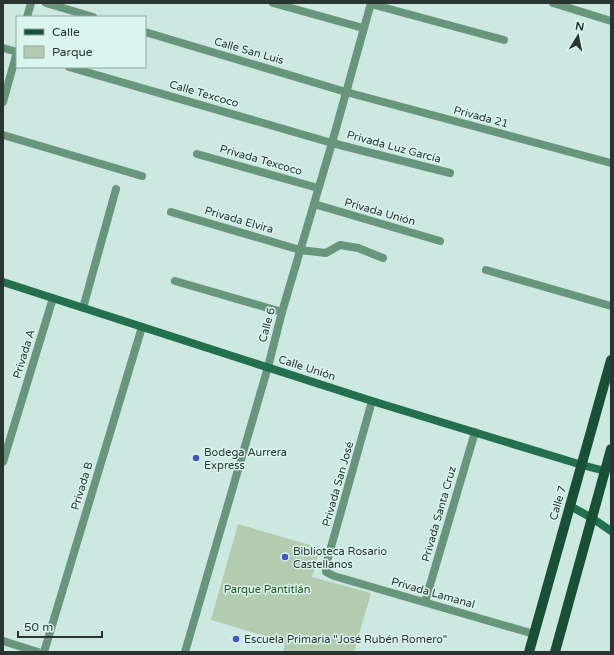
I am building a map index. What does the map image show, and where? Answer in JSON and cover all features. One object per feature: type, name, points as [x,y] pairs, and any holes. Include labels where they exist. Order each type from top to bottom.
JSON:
[{"type":"main road","name":"Calle 7","points":[[529,652],[611,360]]},
{"type":"main road","points":[[557,651],[611,449]]},
{"type":"street","points":[[27,16],[31,3]]},
{"type":"street","points":[[46,3],[90,16]]},
{"type":"street","points":[[273,3],[364,28]]},
{"type":"street","points":[[371,3],[504,40]]},
{"type":"street","name":"Calle 6","points":[[185,652],[268,367],[282,312],[332,143],[371,3]]},
{"type":"street","points":[[553,3],[611,21]]},
{"type":"street","name":"Calle San Luis","points":[[146,32],[346,92]]},
{"type":"street","points":[[3,48],[16,52]]},
{"type":"street","points":[[3,102],[16,56]]},
{"type":"street","name":"Calle Texcoco","points":[[72,68],[332,143]]},
{"type":"street","name":"Privada 21","points":[[346,92],[611,163]]},
{"type":"street","points":[[3,135],[142,176]]},
{"type":"street","name":"Privada Luz García","points":[[332,143],[450,173]]},
{"type":"street","name":"Privada Texcoco","points":[[197,154],[318,188]]},
{"type":"street","points":[[83,308],[116,189]]},
{"type":"street","name":"Privada Unión","points":[[314,204],[440,241]]},
{"type":"street","name":"Privada Elvira","points":[[171,212],[300,250],[326,253],[340,245],[358,248],[383,258]]},
{"type":"street","points":[[486,270],[611,306]]},
{"type":"street","points":[[175,281],[282,312]]},
{"type":"street","name":"Calle Unión","points":[[3,282],[372,401],[605,471]]},
{"type":"street","name":"Privada A","points":[[3,462],[52,298]]},
{"type":"street","name":"Privada B","points":[[44,652],[142,327]]},
{"type":"street","name":"Privada San José","points":[[326,572],[328,558],[372,401]]},
{"type":"street","name":"Privada Santa Cruz","points":[[425,602],[475,432]]},
{"type":"street","points":[[570,506],[592,518],[611,531]]},
{"type":"street","name":"Privada Lamanal","points":[[326,572],[334,576],[534,634]]},
{"type":"street","points":[[3,641],[38,652]]},
{"type":"green space","name":"Parque Pantitlán","points":[[238,524],[320,548],[312,577],[371,593],[354,652],[283,652],[285,642],[211,620]]},
{"type":"place","name":"Bodega Aurrera Express","points":[[196,458]]},
{"type":"place","name":"Biblioteca Rosario Castellanos","points":[[285,557]]},
{"type":"place","name":"Escuela Primaria \"José Rubén Romero\"","points":[[236,639]]}]
